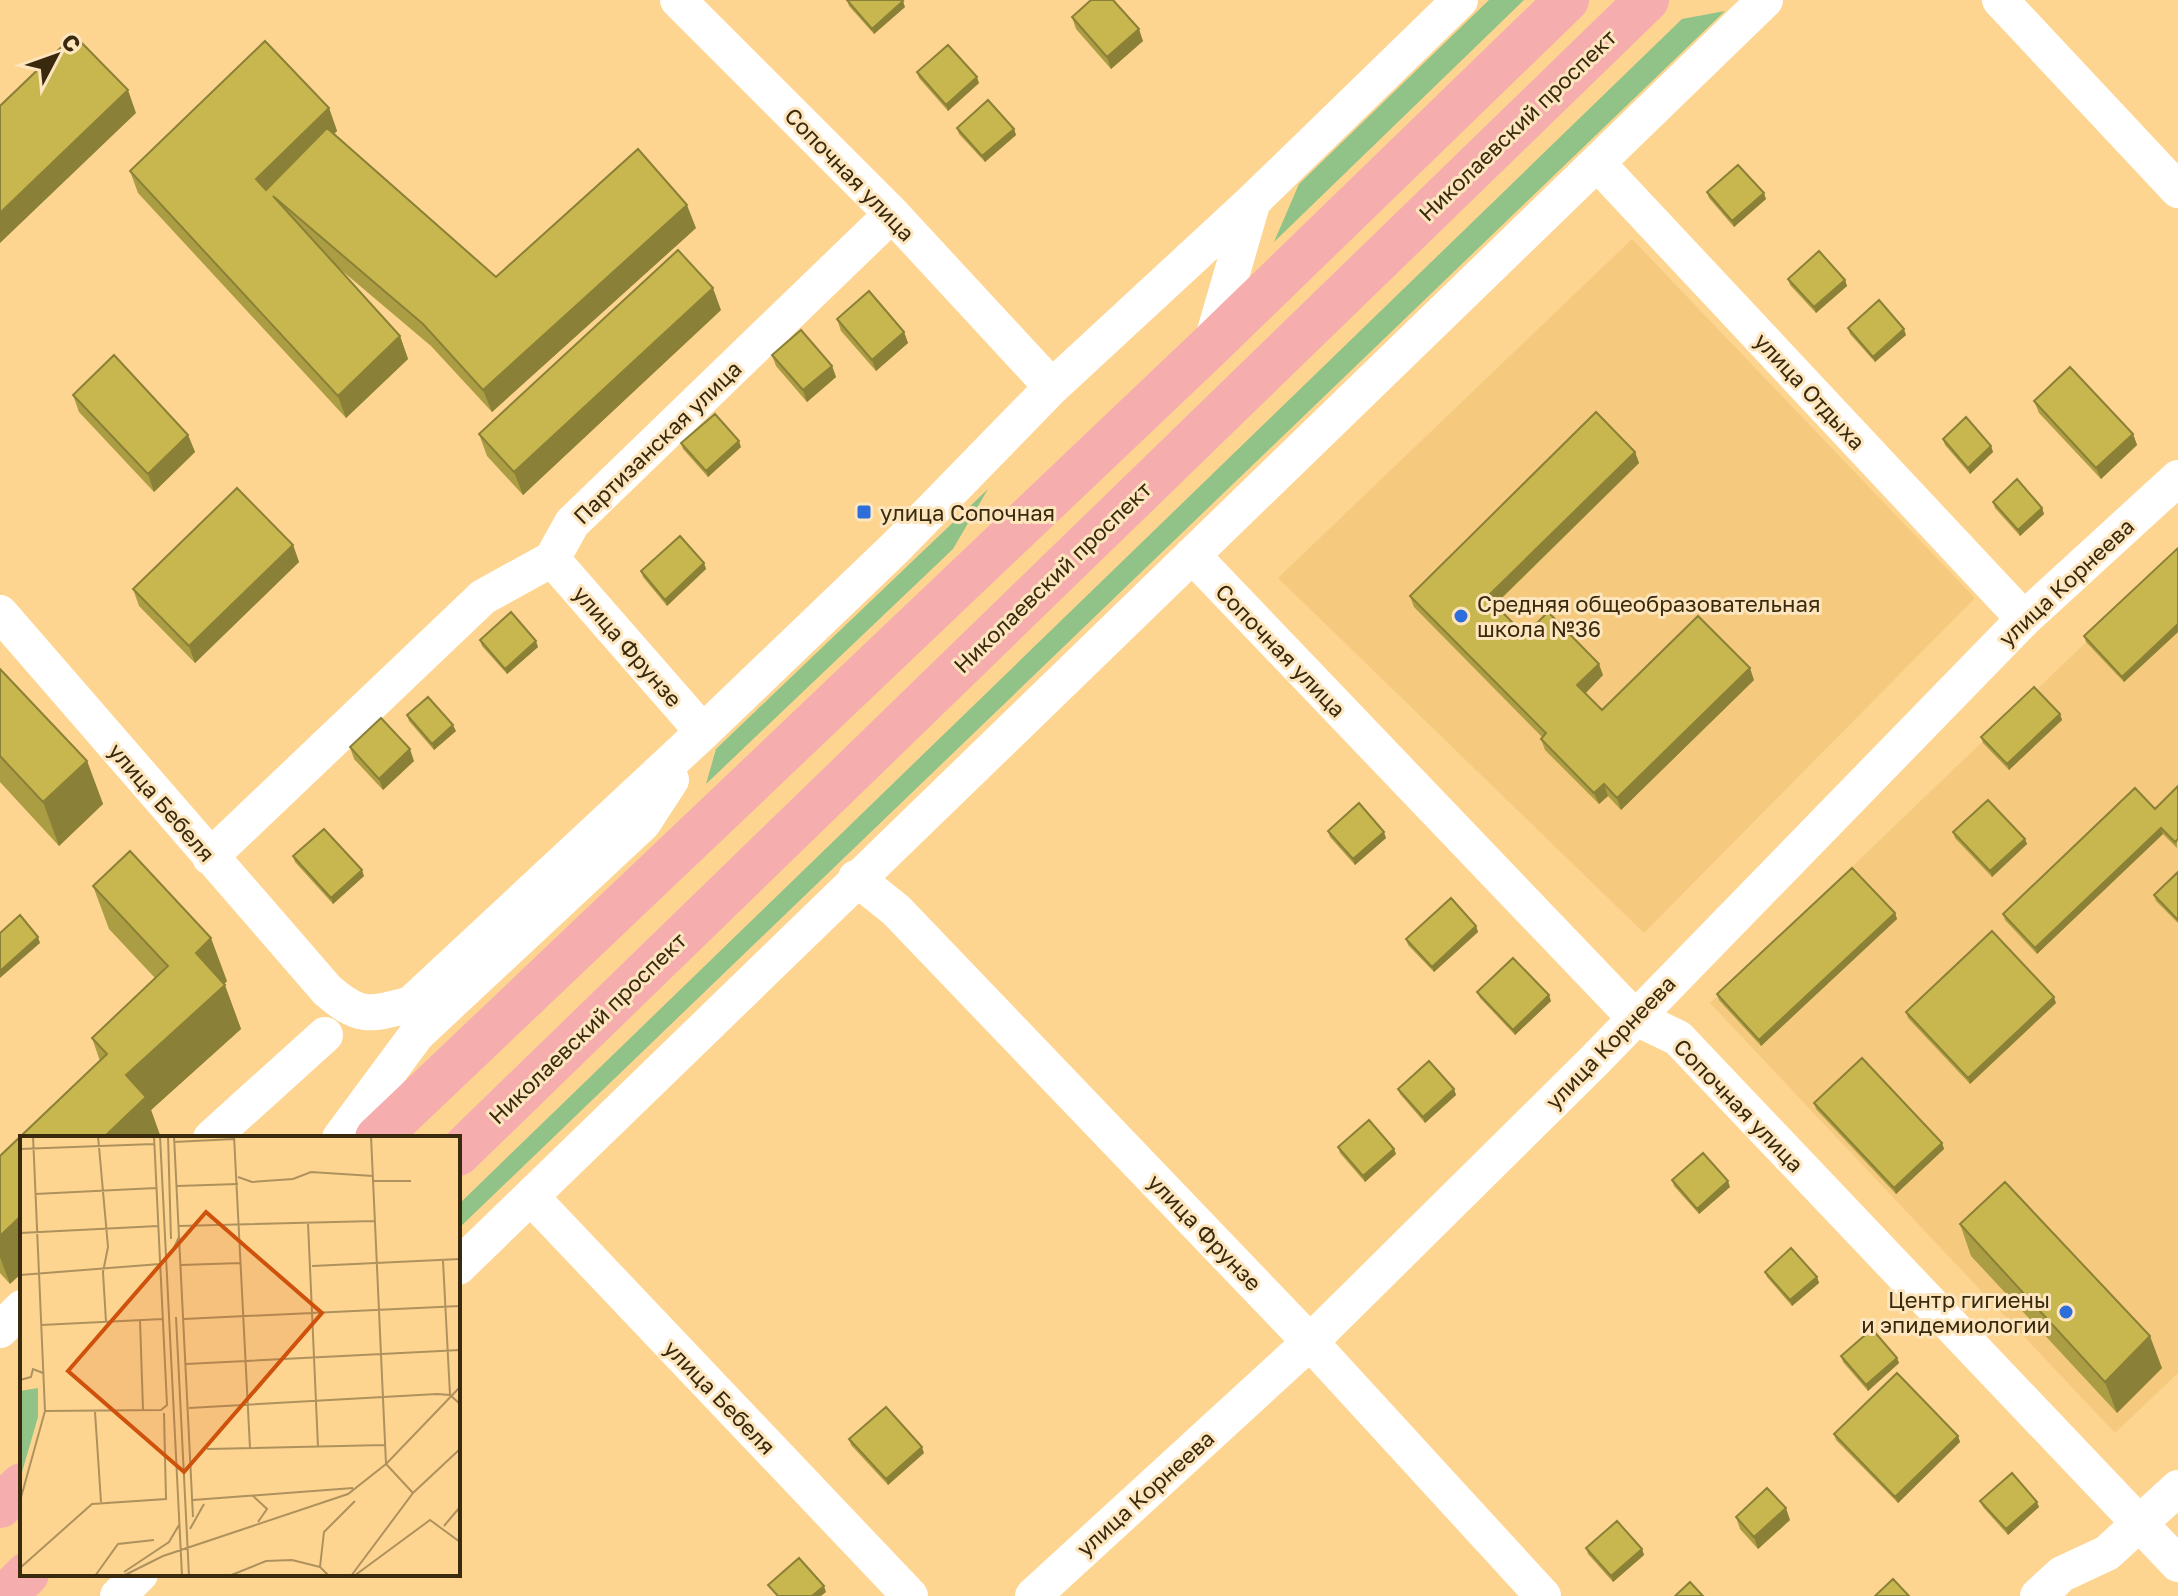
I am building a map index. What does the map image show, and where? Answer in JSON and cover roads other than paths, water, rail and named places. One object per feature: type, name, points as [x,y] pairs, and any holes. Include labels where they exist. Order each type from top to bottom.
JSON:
[{"type":"main road","points":[[379,1136],[1211,345],[1567,0]]},
{"type":"main road","name":"Николаевский проспект","points":[[460,1152],[1652,3]]},
{"type":"main road","points":[[0,1506],[20,1487]]},
{"type":"main road","points":[[5,1596],[25,1576]]},
{"type":"street","name":"Сопочная улица","points":[[678,0],[892,214],[1052,387]]},
{"type":"street","points":[[341,1136],[417,1034],[643,823],[703,732],[896,547],[1052,387],[1252,202],[1460,0]]},
{"type":"street","points":[[460,1265],[1765,0]]},
{"type":"street","points":[[2000,0],[2178,190]]},
{"type":"street","name":"улица Отдыха","points":[[1597,163],[2024,619]]},
{"type":"street","points":[[1211,345],[1252,202]]},
{"type":"street","name":"Партизанская улица","points":[[552,559],[572,523],[892,214]]},
{"type":"street","name":"улица Корнеева","points":[[1033,1596],[1310,1342],[2024,619],[2178,478]]},
{"type":"street","name":"Сопочная улица","points":[[1192,555],[1634,1017],[1678,1038],[2178,1564]]},
{"type":"street","points":[[210,857],[483,597],[552,559]]},
{"type":"street","name":"улица Фрунзе","points":[[552,559],[703,732]]},
{"type":"street","name":"улица Бебеля","points":[[0,613],[327,990],[355,1012],[375,1013],[411,1004],[703,732]]},
{"type":"street","name":"улица Фрунзе","points":[[856,878],[896,910],[1310,1342],[1543,1596]]},
{"type":"street","points":[[213,1136],[325,1035]]},
{"type":"street","name":"улица Бебеля","points":[[531,1197],[910,1596]]},
{"type":"street","points":[[0,1330],[20,1310]]},
{"type":"street","points":[[2038,1596],[2062,1574],[2107,1553],[2178,1488]]},
{"type":"street","points":[[118,1596],[138,1576]]},
{"type":"place","name":"улица Сопочная","points":[[864,512]]},
{"type":"place","name":"Средняя общеобразовательная школа №36","points":[[1461,616]]},
{"type":"place","name":"Центр гигиены и эпидемиологии","points":[[2066,1312]]}]
